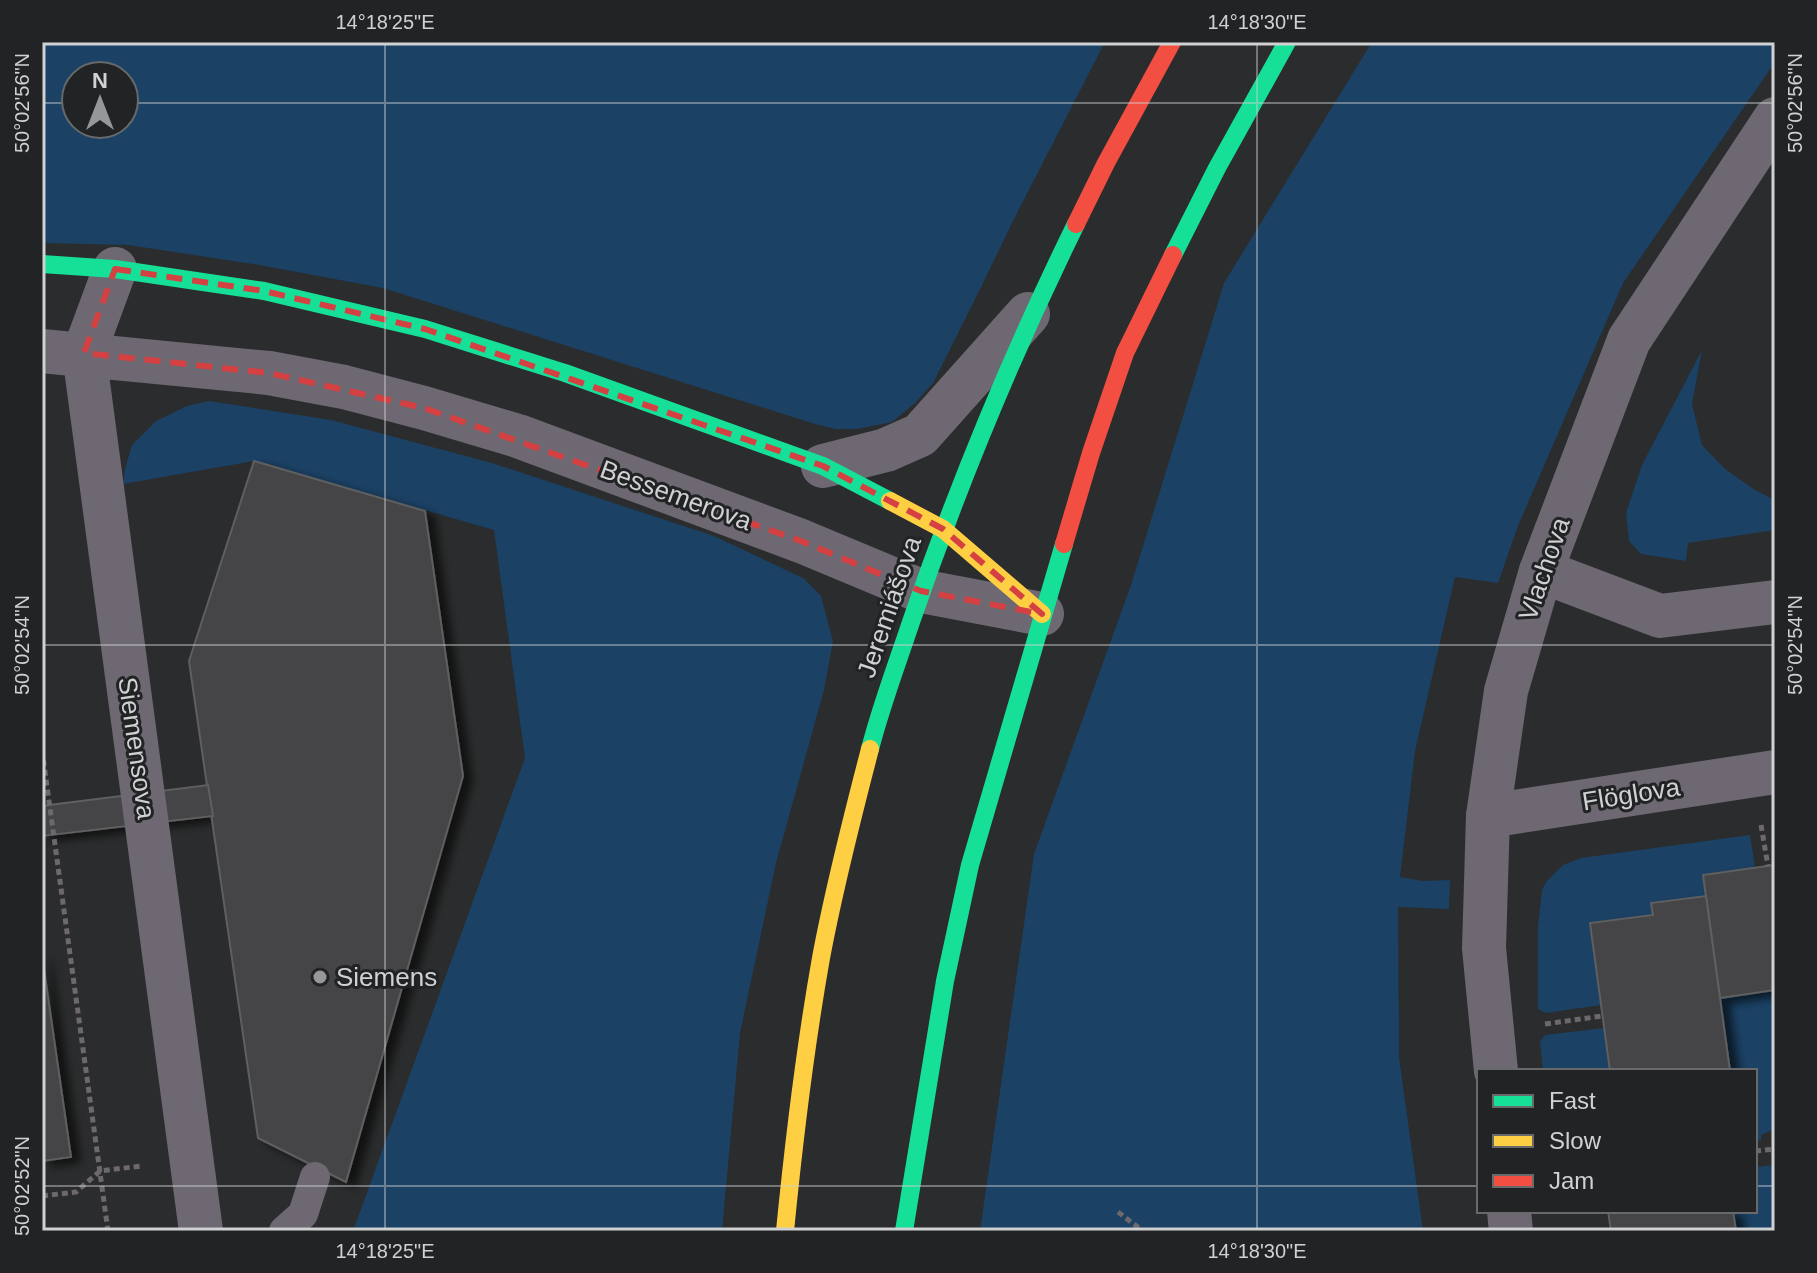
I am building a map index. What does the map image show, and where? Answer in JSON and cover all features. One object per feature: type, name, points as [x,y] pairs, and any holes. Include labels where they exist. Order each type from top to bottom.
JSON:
[{"type":"main road","name":"Jeremiášova","points":[[785,1231],[794,1137],[821,959],[845,844],[875,730],[943,529],[1000,387],[1035,307],[1106,163],[1172,42]]},
{"type":"main road","points":[[904,1231],[945,981],[970,865],[1091,453],[1138,324],[1217,168],[1287,42]]},
{"type":"main road","points":[[42,264],[115,269],[264,291],[425,329],[565,373],[823,466],[943,529],[1042,614]]},
{"type":"street","name":"Vlachova","points":[[1496,1069],[1484,948],[1488,816],[1506,691],[1541,571],[1629,340],[1775,119]]},
{"type":"street","name":"Siemensova","points":[[115,269],[63,352],[201,1231]]},
{"type":"street","points":[[823,466],[886,450],[920,435],[1035,307]]},
{"type":"street","name":"Bessemerova","points":[[63,352],[269,373],[344,387],[424,408],[518,436],[772,530],[921,591],[1042,614]]},
{"type":"street","points":[[1541,571],[1660,616],[1775,602]]},
{"type":"street","name":"Flöglova","points":[[1488,816],[1775,772]]},
{"type":"lane","points":[[284,1231],[303,1214],[315,1177]]},
{"type":"path","points":[[42,750],[108,1231]]},
{"type":"path","points":[[1761,820],[1768,866]]},
{"type":"path","points":[[1540,1024],[1602,1016]]},
{"type":"path","points":[[42,1196],[76,1192],[100,1171],[147,1165]]},
{"type":"path","points":[[1118,1212],[1143,1231]]},
{"type":"highlighted area","points":[[115,269],[264,291],[425,329],[823,466],[943,529],[1042,614],[921,591],[801,541],[424,408],[269,373],[84,353]]},
{"type":"shaded area","points":[[42,42],[1105,42],[933,383],[892,422],[857,429],[835,429],[383,288],[128,245],[42,243]]},
{"type":"shaded area","points":[[1372,42],[1775,42],[1775,62],[1623,283],[1518,526],[1498,583],[1455,577],[1415,751],[1400,877],[1423,881],[1450,880],[1449,909],[1398,907],[1399,1057],[1423,1231],[980,1231],[1034,854],[1131,585],[1224,283]]},
{"type":"shaded area","points":[[1702,350],[1692,404],[1702,445],[1725,469],[1775,500],[1775,530],[1688,543],[1686,561],[1641,554],[1629,541],[1626,513],[1642,465]]},
{"type":"shaded area","points":[[209,401],[331,420],[492,463],[714,536],[803,578],[821,596],[833,641],[824,690],[776,863],[740,1033],[722,1231],[353,1231],[525,758],[494,530],[254,461],[123,484],[132,445],[156,421],[187,406]]},
{"type":"shaded area","points":[[1750,835],[1755,868],[1706,896],[1652,903],[1653,915],[1590,923],[1601,1005],[1546,1013],[1538,1009],[1538,926],[1542,890],[1563,865],[1581,858]]},
{"type":"shaded area","points":[[1775,990],[1775,1129],[1761,1135],[1761,1140],[1757,1141],[1757,1069],[1730,1069],[1720,998]]},
{"type":"shaded area","points":[[1604,1028],[1610,1069],[1543,1069],[1540,1042],[1545,1035]]},
{"type":"shaded area","points":[[1775,1165],[1775,1231],[1736,1231],[1734,1213],[1757,1213],[1757,1167]]},
{"type":"building","name":"Siemens","points":[[254,461],[425,511],[463,776],[346,1182],[258,1138],[189,661]]},
{"type":"building","points":[[208,785],[213,816],[42,836],[42,806]]},
{"type":"building","points":[[1775,865],[1775,990],[1720,998],[1703,875]]},
{"type":"building","points":[[1706,896],[1730,1069],[1610,1069],[1590,923],[1653,915],[1651,903]]},
{"type":"building","points":[[42,955],[71,1157],[42,1161]]},
{"type":"building","points":[[1608,1213],[1733,1213],[1736,1231],[1611,1231]]},
{"type":"traffic: fast","points":[[1173,255],[1287,42]]},
{"type":"traffic: fast","points":[[870,749],[911,622],[967,470],[1008,371],[1076,224]]},
{"type":"traffic: fast","points":[[42,264],[115,269],[264,291],[425,329],[565,373],[823,466],[890,501]]},
{"type":"traffic: fast","points":[[904,1231],[945,981],[970,865],[1064,544]]},
{"type":"traffic: slow","points":[[890,501],[943,529],[1042,614]]},
{"type":"traffic: slow","points":[[785,1231],[800,1094],[821,958],[837,879],[870,749]]},
{"type":"traffic: jam","points":[[1076,224],[1172,42]]},
{"type":"traffic: jam","points":[[1064,544],[1125,353],[1173,255]]},
{"type":"place","name":"Siemens","points":[[320,977]]}]
